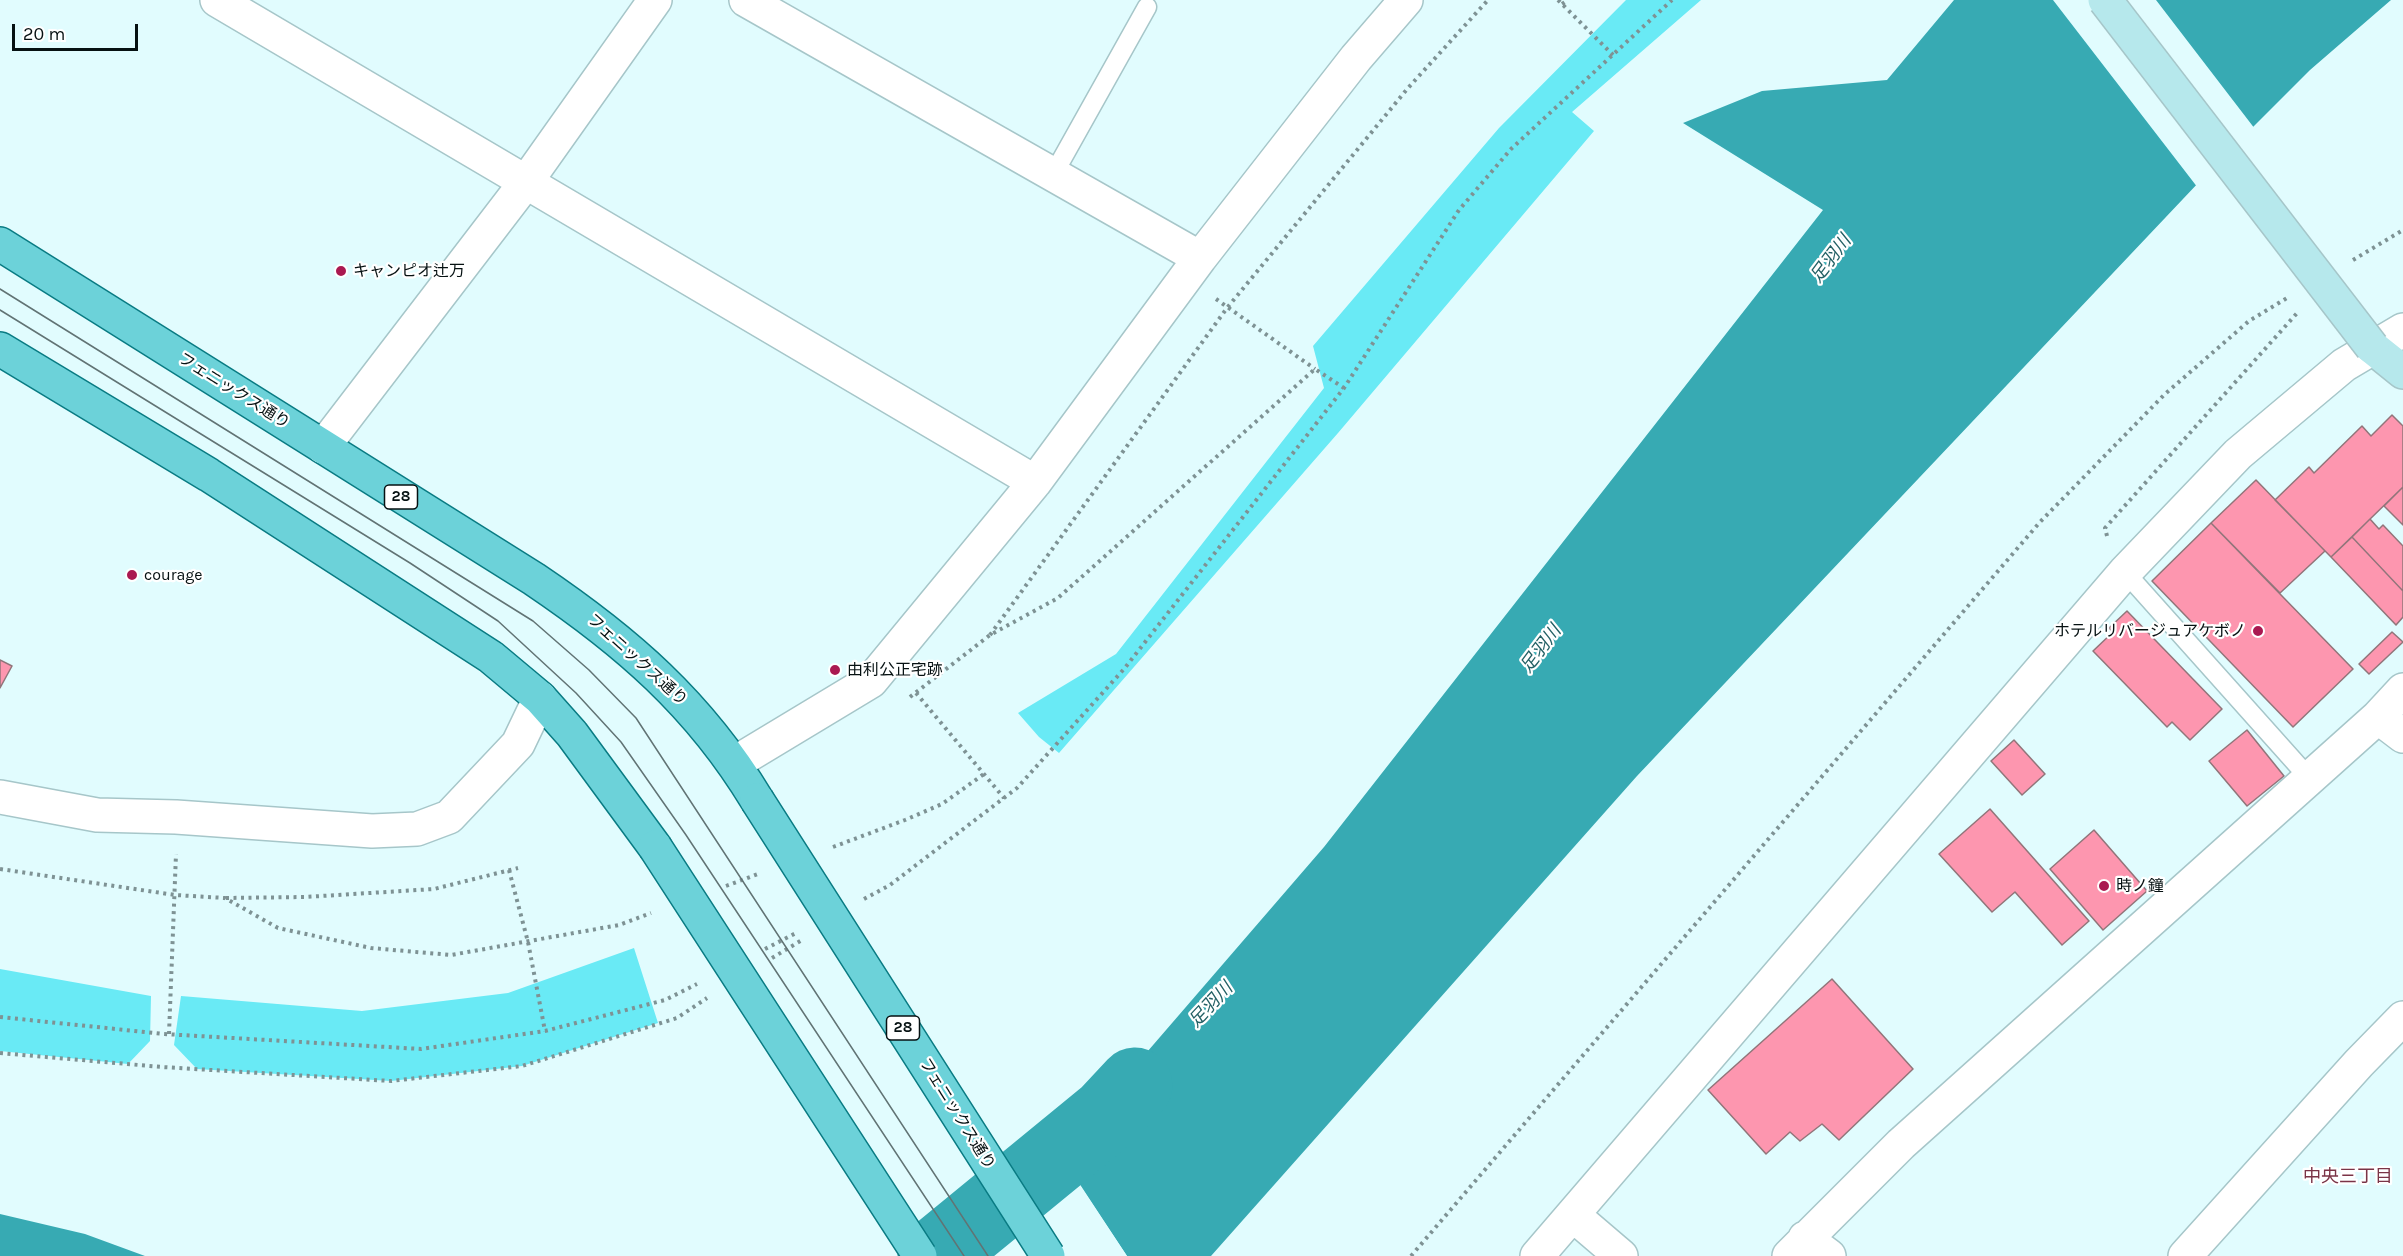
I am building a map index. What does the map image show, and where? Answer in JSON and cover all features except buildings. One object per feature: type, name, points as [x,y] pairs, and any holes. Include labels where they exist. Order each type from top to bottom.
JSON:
[{"type":"main road","name":"フェニックス通り","points":[[0,244],[534,579],[584,613],[630,650],[692,709],[735,763],[1048,1256]]},
{"type":"main road","points":[[2,356],[209,475],[445,626],[491,657],[540,698],[579,742],[655,847],[920,1256]]},
{"type":"street","points":[[217,0],[1035,482]]},
{"type":"street","points":[[323,447],[525,182],[655,0]]},
{"type":"street","points":[[746,0],[1053,175],[1194,266]]},
{"type":"street","points":[[735,763],[871,681],[1035,482],[1194,266],[1349,67],[1406,0]]},
{"type":"street","points":[[2105,0],[2372,347],[2403,372]]},
{"type":"street","points":[[1537,1256],[2117,559],[2344,365],[2403,330]]},
{"type":"street","points":[[1808,1250],[1901,1144],[2310,778],[2391,727],[2403,690]]},
{"type":"street","points":[[0,797],[97,815],[176,817],[372,831],[417,830],[449,817],[518,744],[540,698]]},
{"type":"street","points":[[2185,1256],[2359,1063],[2403,1018]]},
{"type":"street","points":[[1573,1215],[1621,1256]]},
{"type":"lane","points":[[1053,175],[1147,7]]},
{"type":"lane","points":[[2117,559],[2310,778]]},
{"type":"path","points":[[1315,369],[1058,598],[990,635],[1075,514],[1227,308],[1408,88],[1488,0]]},
{"type":"path","points":[[1558,0],[1613,55]]},
{"type":"path","points":[[1562,4],[1568,0]]},
{"type":"path","points":[[860,903],[890,885],[1017,788],[1124,669],[1344,388],[1459,210],[1511,149],[1672,0]]},
{"type":"path","points":[[2346,264],[2403,230]]},
{"type":"path","points":[[1194,266],[1227,308],[1344,388]]},
{"type":"path","points":[[1411,1256],[2040,522],[2165,394],[2249,321],[2288,298]]},
{"type":"path","points":[[2117,559],[2105,528],[2299,310]]},
{"type":"path","points":[[916,693],[1004,798]]},
{"type":"path","points":[[828,849],[942,804],[984,774]]},
{"type":"path","points":[[169,1034],[176,817]]},
{"type":"path","points":[[0,869],[175,895],[225,898],[305,897],[434,889],[518,868]]},
{"type":"path","points":[[509,870],[528,942],[546,1031]]},
{"type":"path","points":[[718,889],[762,873]]},
{"type":"path","points":[[225,898],[278,928],[371,948],[451,955],[619,925],[652,913]]},
{"type":"path","points":[[757,953],[798,932]]},
{"type":"path","points":[[768,961],[809,936]]},
{"type":"path","points":[[0,1017],[169,1034],[421,1049],[546,1031],[665,1000],[706,979]]},
{"type":"path","points":[[0,1053],[162,1067],[391,1081],[522,1066],[676,1017],[717,992]]},
{"type":"shaded area","points":[[1626,0],[1701,0],[1572,112],[1594,131],[1338,433],[1059,753],[1039,737],[1018,713],[1116,654],[1324,388],[1313,346],[1499,128]]},
{"type":"shaded area","points":[[634,948],[658,1023],[522,1066],[391,1081],[197,1069],[174,1045],[181,996],[362,1011],[508,993]]},
{"type":"shaded area","points":[[0,969],[151,996],[150,1041],[128,1064],[0,1051]]},
{"type":"water","points":[[1954,0],[2391,0],[2310,70],[2218,162],[1637,776],[1211,1256],[1127,1256],[1059,1154],[1324,847],[1823,210],[1683,123],[1762,91],[1887,80]]},
{"type":"water","points":[[0,1214],[85,1234],[145,1256],[0,1256]]},
{"type":"pier","points":[[2053,0],[2156,0],[2255,129],[2198,188]]},
{"type":"pier","points":[[1058,1151],[1127,1256],[1124,1256],[1057,1155]]},
{"type":"waterway","name":"足羽川","points":[[935,1256],[1107,1115],[1135,1085]]},
{"type":"tram line","points":[[0,289],[533,621],[589,670],[636,718],[988,1256]]},
{"type":"tram line","points":[[0,310],[410,563],[498,621],[576,693],[621,742],[686,835],[964,1256]]},
{"type":"place","name":"キャンピオ辻万","points":[[341,271]]},
{"type":"place","name":"courage","points":[[132,575]]},
{"type":"place","name":"ホテルリバージュアケボノ","points":[[2258,631]]},
{"type":"place","name":"由利公正宅跡","points":[[835,670]]},
{"type":"place","name":"時ノ鐘","points":[[2104,886]]},
{"type":"district","name":"中央三丁目","points":[[2348,1177]]}]
